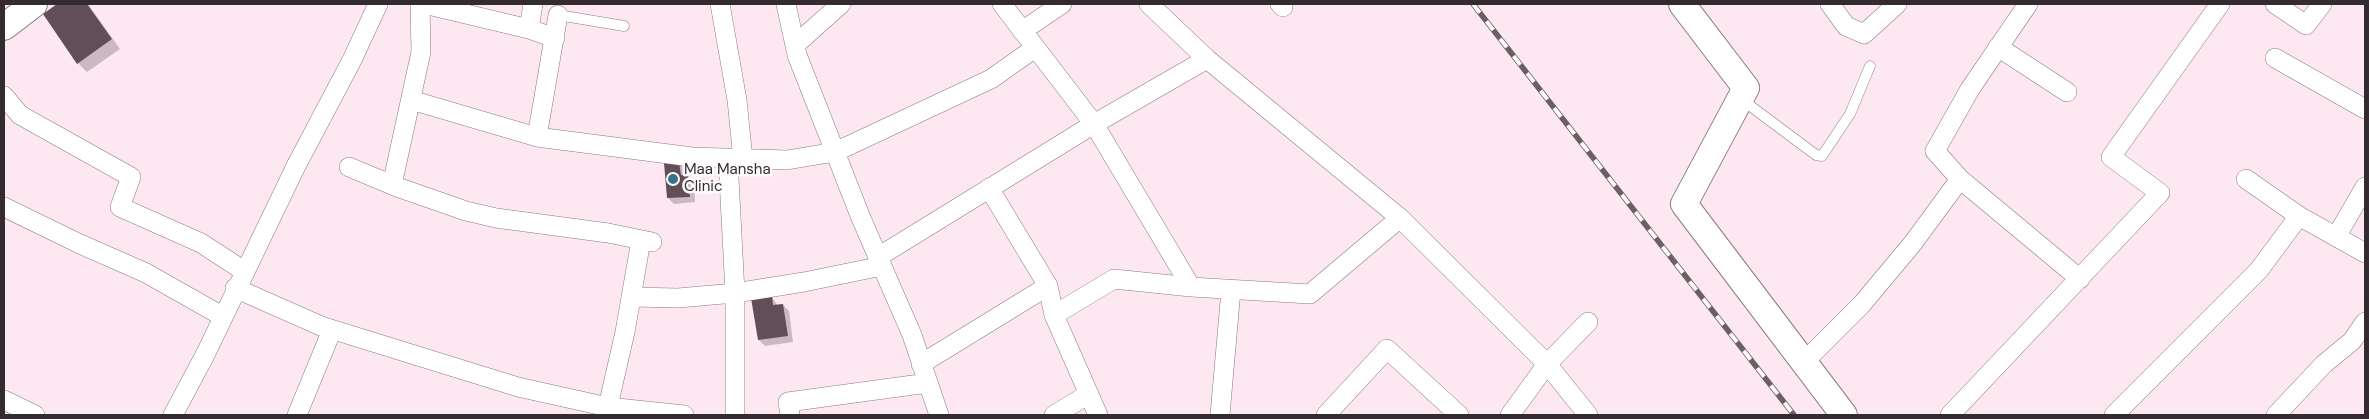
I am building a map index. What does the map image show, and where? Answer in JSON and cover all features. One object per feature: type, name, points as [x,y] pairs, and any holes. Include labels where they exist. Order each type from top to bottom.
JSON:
[{"type":"street","points":[[4,28],[34,4]]},
{"type":"street","points":[[173,415],[352,60],[378,4]]},
{"type":"street","points":[[392,185],[421,52],[420,4]]},
{"type":"street","points":[[424,4],[454,7],[555,38]]},
{"type":"street","points":[[529,29],[532,4]]},
{"type":"street","points":[[720,4],[737,100],[735,415]]},
{"type":"street","points":[[786,4],[795,45],[835,152],[912,335],[939,415]]},
{"type":"street","points":[[795,45],[841,4]]},
{"type":"street","points":[[1002,4],[1094,124],[1191,287]]},
{"type":"street","points":[[1022,31],[1062,4]]},
{"type":"street","points":[[1149,4],[1207,59],[1400,218],[1548,364],[1588,415]]},
{"type":"street","points":[[1682,4],[1746,88],[1684,204],[1844,415]]},
{"type":"street","points":[[1830,4],[1846,26],[1864,34],[1897,4]]},
{"type":"street","points":[[2028,4],[1970,88],[1935,151],[1960,179],[2080,279]]},
{"type":"street","points":[[1950,415],[2160,193],[2111,157],[2220,4]]},
{"type":"street","points":[[2275,4],[2306,25],[2322,4]]},
{"type":"street","points":[[537,137],[558,15]]},
{"type":"street","points":[[1998,47],[2067,92]]},
{"type":"street","points":[[411,100],[537,137],[692,157],[787,160],[835,152],[991,79],[1036,48]]},
{"type":"street","points":[[2275,58],[2365,109]]},
{"type":"street","points":[[631,297],[678,298],[735,293],[880,262],[989,188],[1094,124],[1207,59]]},
{"type":"street","points":[[4,96],[20,115],[131,177],[120,207],[201,243],[240,279],[332,330],[518,387],[607,411],[684,415]]},
{"type":"street","points":[[350,167],[392,185],[466,211],[496,218],[608,233],[647,241],[631,297],[607,411]]},
{"type":"street","points":[[1804,362],[1862,304],[1913,243],[1960,179]]},
{"type":"street","points":[[2246,179],[2299,216],[2365,253]]},
{"type":"street","points":[[2336,237],[2365,187]]},
{"type":"street","points":[[989,188],[1048,286],[1054,315],[1098,415]]},
{"type":"street","points":[[4,206],[80,244],[146,273],[222,316]]},
{"type":"street","points":[[2114,415],[2259,270],[2299,216]]},
{"type":"street","points":[[1054,315],[1114,279],[1230,290],[1310,294],[1400,218]]},
{"type":"street","points":[[921,364],[1048,286]]},
{"type":"street","points":[[1220,415],[1230,290]]},
{"type":"street","points":[[1510,415],[1548,364],[1588,322]]},
{"type":"street","points":[[2276,415],[2324,364],[2352,341],[2365,322]]},
{"type":"street","points":[[297,415],[332,330]]},
{"type":"street","points":[[1326,415],[1387,349],[1459,415]]},
{"type":"street","points":[[790,415],[788,402],[928,383]]},
{"type":"street","points":[[1054,415],[1089,394]]},
{"type":"street","points":[[4,400],[35,415]]},
{"type":"lane","points":[[558,15],[624,26]]},
{"type":"lane","points":[[1740,98],[1816,156],[1822,156],[1850,114],[1870,66]]},
{"type":"building","points":[[57,4],[87,4],[112,39],[77,64],[43,14]]},
{"type":"building","points":[[679,162],[681,175],[688,174],[690,197],[667,198],[664,163]]},
{"type":"building","points":[[772,295],[773,305],[783,304],[788,336],[758,340],[751,298]]},
{"type":"railway","points":[[1473,4],[1794,415]]},
{"type":"place","name":"Maa Mansha Clinic","points":[[673,179]]}]
